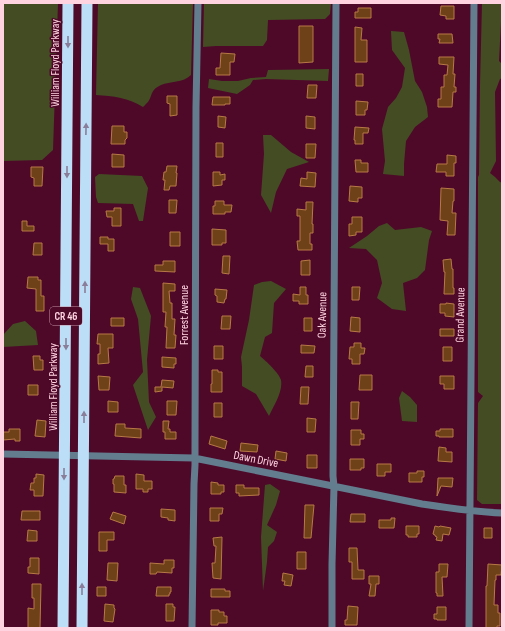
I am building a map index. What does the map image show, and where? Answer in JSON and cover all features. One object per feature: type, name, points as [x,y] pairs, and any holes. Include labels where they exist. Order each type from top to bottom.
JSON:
[{"type":"highway","name":"William Floyd Parkway","points":[[63,628],[68,3]]},
{"type":"highway","name":"CR 46","points":[[82,628],[87,3]]},
{"type":"street","name":"Forrest Avenue","points":[[192,628],[195,465],[196,114],[198,3]]},
{"type":"street","name":"Oak Avenue","points":[[332,628],[336,3]]},
{"type":"street","name":"Grand Avenue","points":[[469,628],[474,3]]},
{"type":"street","name":"Dawn Drive","points":[[3,454],[194,458],[456,510],[502,512]]},
{"type":"green space","points":[[3,3],[58,3],[53,150],[42,160],[3,161]]},
{"type":"green space","points":[[98,3],[193,3],[191,75],[180,81],[157,87],[153,91],[148,102],[143,107],[132,101],[121,98],[96,95]]},
{"type":"green space","points":[[204,3],[331,3],[330,14],[325,19],[268,20],[267,40],[263,46],[203,47]]},
{"type":"green space","points":[[482,3],[502,3],[499,61],[502,64],[502,78],[500,79],[495,92],[496,161],[490,173],[502,183],[502,504],[482,504],[477,500],[478,403],[483,396],[478,392],[478,177]]},
{"type":"green space","points":[[391,31],[404,32],[415,81],[422,92],[427,107],[428,117],[415,127],[406,141],[404,176],[383,174],[385,161],[382,129],[388,107],[396,98],[402,87],[405,68],[392,50]]},
{"type":"green space","points":[[329,69],[328,81],[253,80],[250,85],[237,94],[208,88],[209,79],[238,81],[266,77],[268,70]]},
{"type":"green space","points":[[263,135],[271,135],[291,152],[309,162],[287,169],[276,192],[271,213],[261,195],[264,154]]},
{"type":"green space","points":[[99,174],[142,176],[148,188],[143,221],[139,221],[133,204],[98,203],[96,197],[95,177]]},
{"type":"green space","points":[[387,223],[395,230],[421,227],[432,231],[429,240],[425,270],[417,278],[403,283],[406,311],[392,309],[377,298],[382,283],[377,260],[366,249],[349,248],[379,226]]},
{"type":"green space","points":[[271,281],[286,289],[274,303],[272,333],[265,337],[260,356],[269,364],[281,380],[281,389],[269,416],[256,394],[242,386],[241,357],[249,320],[254,285]]},
{"type":"green space","points":[[133,287],[140,288],[151,316],[147,360],[149,402],[156,417],[148,430],[133,385],[143,372],[138,319],[131,299]]},
{"type":"green space","points":[[25,321],[36,331],[38,345],[3,347],[3,335],[13,324]]},
{"type":"green space","points":[[402,391],[417,405],[417,422],[402,421],[399,398]]},
{"type":"green space","points":[[270,484],[280,491],[276,505],[267,525],[277,532],[274,541],[268,547],[263,591],[261,537],[265,485]]},
{"type":"building","points":[[441,6],[454,6],[454,19],[446,19],[446,16],[440,15]]},
{"type":"building","points":[[358,8],[371,8],[371,18],[355,18],[355,12],[358,12]]},
{"type":"building","points":[[299,26],[313,26],[313,62],[299,63]]},
{"type":"building","points":[[355,27],[362,28],[361,40],[367,40],[367,62],[355,62]]},
{"type":"building","points":[[438,34],[452,34],[453,43],[439,43],[440,39],[438,39]]},
{"type":"building","points":[[221,53],[235,54],[234,62],[230,62],[230,75],[216,75],[216,68],[220,68]]},
{"type":"building","points":[[439,57],[454,57],[453,74],[455,74],[454,87],[456,87],[456,92],[453,92],[452,107],[438,107],[438,99],[441,99],[441,87],[444,87],[444,75],[447,75],[448,65],[439,64]]},
{"type":"building","points":[[356,74],[363,74],[363,86],[356,86]]},
{"type":"building","points":[[308,85],[317,85],[316,98],[307,98]]},
{"type":"building","points":[[167,96],[177,96],[177,115],[170,116],[170,104],[167,103]]},
{"type":"building","points":[[213,97],[230,97],[230,104],[212,105]]},
{"type":"building","points":[[356,101],[368,102],[365,115],[356,115]]},
{"type":"building","points":[[218,116],[226,117],[225,128],[218,127]]},
{"type":"building","points":[[306,116],[315,117],[315,129],[306,128]]},
{"type":"building","points":[[112,126],[124,126],[124,132],[127,132],[125,144],[111,144]]},
{"type":"building","points":[[355,127],[369,128],[368,133],[363,133],[363,144],[355,144]]},
{"type":"building","points":[[216,143],[223,143],[223,157],[216,157]]},
{"type":"building","points":[[306,144],[316,144],[315,158],[306,158]]},
{"type":"building","points":[[112,154],[124,155],[124,167],[112,167]]},
{"type":"building","points":[[447,155],[456,156],[456,163],[454,163],[454,176],[446,176],[446,172],[436,172],[437,164],[447,164]]},
{"type":"building","points":[[355,160],[361,160],[361,163],[368,163],[368,172],[356,172]]},
{"type":"building","points":[[167,166],[177,166],[176,186],[170,186],[169,190],[164,190],[164,172],[166,172]]},
{"type":"building","points":[[31,167],[43,167],[42,186],[34,186],[34,178],[31,177]]},
{"type":"building","points":[[213,172],[220,172],[220,175],[225,174],[225,180],[222,180],[222,185],[213,186]]},
{"type":"building","points":[[307,172],[316,173],[315,187],[300,186],[301,178],[307,179]]},
{"type":"building","points":[[350,186],[362,187],[362,198],[358,198],[358,202],[349,201]]},
{"type":"building","points":[[441,188],[454,189],[452,213],[456,213],[455,235],[447,235],[448,221],[440,220]]},
{"type":"building","points":[[169,200],[177,200],[176,213],[169,213]]},
{"type":"building","points":[[215,201],[224,201],[224,205],[232,205],[231,212],[225,212],[225,214],[213,214],[213,206],[215,206]]},
{"type":"building","points":[[306,202],[313,202],[313,233],[310,233],[310,244],[312,244],[312,250],[298,250],[297,241],[300,241],[300,216],[297,216],[297,209],[306,210]]},
{"type":"building","points":[[114,208],[121,208],[121,226],[112,226],[112,217],[107,217],[106,211],[114,211]]},
{"type":"building","points":[[352,217],[362,217],[362,232],[356,232],[356,235],[349,236],[349,224],[352,224]]},
{"type":"building","points":[[22,221],[27,221],[27,226],[34,226],[34,231],[22,231]]},
{"type":"building","points":[[212,229],[226,230],[226,243],[222,243],[222,245],[212,245]]},
{"type":"building","points":[[170,232],[180,232],[180,246],[170,246]]},
{"type":"building","points":[[100,237],[114,239],[114,251],[108,251],[108,244],[100,244]]},
{"type":"building","points":[[34,243],[42,243],[42,255],[33,255]]},
{"type":"building","points":[[223,256],[230,256],[229,274],[222,273]]},
{"type":"building","points":[[451,259],[454,294],[444,294],[445,272],[443,260]]},
{"type":"building","points":[[310,260],[310,275],[301,275],[301,261]]},
{"type":"building","points":[[163,261],[175,261],[175,272],[155,271],[155,265],[163,265]]},
{"type":"building","points":[[28,277],[38,277],[38,280],[41,280],[41,296],[44,296],[44,311],[36,311],[36,289],[27,288]]},
{"type":"building","points":[[163,283],[175,284],[175,291],[169,291],[170,303],[172,303],[172,319],[175,319],[175,348],[166,348],[167,327],[165,327],[166,312],[163,312]]},
{"type":"building","points":[[300,287],[306,287],[308,304],[299,304],[299,301],[293,301],[293,294],[300,295]]},
{"type":"building","points":[[352,287],[360,287],[359,300],[352,300]]},
{"type":"building","points":[[215,289],[227,290],[224,303],[217,302]]},
{"type":"building","points":[[440,304],[454,304],[454,317],[445,316],[445,313],[440,313]]},
{"type":"building","points":[[222,316],[231,316],[230,329],[221,329]]},
{"type":"building","points":[[351,317],[360,318],[360,332],[350,331]]},
{"type":"building","points":[[111,318],[124,318],[124,326],[111,326]]},
{"type":"building","points":[[304,318],[312,318],[312,331],[304,331]]},
{"type":"building","points":[[440,329],[454,329],[454,336],[440,336]]},
{"type":"building","points":[[98,334],[113,334],[113,348],[108,348],[109,363],[98,364],[100,344],[97,344]]},
{"type":"building","points":[[354,343],[361,343],[361,348],[365,348],[364,354],[360,354],[360,364],[352,364],[352,359],[349,359],[350,347],[354,347]]},
{"type":"building","points":[[301,345],[315,346],[314,353],[301,353]]},
{"type":"building","points":[[214,346],[223,346],[223,359],[214,359]]},
{"type":"building","points":[[443,347],[452,347],[452,361],[443,361]]},
{"type":"building","points":[[33,356],[40,356],[40,360],[43,360],[43,370],[34,370]]},
{"type":"building","points":[[162,357],[176,358],[174,368],[162,367]]},
{"type":"building","points":[[306,366],[313,366],[313,377],[305,377]]},
{"type":"building","points":[[212,370],[222,372],[222,392],[211,392]]},
{"type":"building","points":[[360,375],[372,375],[372,390],[359,390]]},
{"type":"building","points":[[98,376],[110,377],[109,390],[99,390]]},
{"type":"building","points":[[440,376],[454,376],[454,389],[444,389],[444,384],[440,384]]},
{"type":"building","points":[[162,380],[174,381],[173,388],[162,387],[162,391],[155,392],[155,387],[161,387]]},
{"type":"building","points":[[28,385],[38,385],[38,395],[28,395]]},
{"type":"building","points":[[301,387],[309,387],[308,404],[300,404]]},
{"type":"building","points":[[108,401],[118,402],[118,412],[108,412]]},
{"type":"building","points":[[167,401],[177,401],[176,415],[167,415]]},
{"type":"building","points":[[351,402],[359,402],[358,419],[351,419]]},
{"type":"building","points":[[214,403],[222,403],[222,417],[214,417]]},
{"type":"building","points":[[307,418],[316,419],[315,432],[307,432]]},
{"type":"building","points":[[37,420],[46,421],[45,437],[35,436]]},
{"type":"building","points":[[163,421],[169,421],[168,429],[170,429],[170,432],[176,432],[176,439],[165,439],[165,432],[163,432]]},
{"type":"building","points":[[116,424],[125,424],[125,428],[141,429],[141,438],[115,436]]},
{"type":"building","points":[[9,429],[20,429],[20,441],[15,441],[15,439],[3,440],[3,432],[9,432]]},
{"type":"building","points":[[440,429],[453,429],[453,437],[436,436],[436,431],[440,431]]},
{"type":"building","points":[[351,430],[361,430],[361,434],[364,434],[364,439],[360,439],[360,445],[351,445]]},
{"type":"building","points":[[211,436],[227,441],[225,449],[209,444]]},
{"type":"building","points":[[241,443],[258,445],[257,452],[240,451]]},
{"type":"building","points":[[439,447],[446,448],[446,452],[452,452],[452,462],[438,461]]},
{"type":"building","points":[[276,451],[287,453],[286,461],[275,459]]},
{"type":"building","points":[[307,455],[317,455],[317,468],[307,468]]},
{"type":"building","points":[[350,459],[364,459],[364,468],[361,468],[361,470],[350,470]]},
{"type":"building","points":[[377,464],[391,464],[391,472],[385,472],[385,476],[377,476]]},
{"type":"building","points":[[417,471],[424,471],[422,482],[409,482],[409,473],[417,473]]},
{"type":"building","points":[[36,474],[44,475],[43,496],[34,496],[34,490],[30,490],[31,483],[34,483]]},
{"type":"building","points":[[136,474],[144,475],[144,481],[152,481],[152,489],[148,489],[148,492],[143,492],[143,489],[136,489]]},
{"type":"building","points":[[115,476],[124,476],[126,493],[114,492],[113,479]]},
{"type":"building","points":[[438,478],[453,478],[452,487],[441,486],[437,496]]},
{"type":"building","points":[[211,482],[218,483],[218,485],[224,485],[224,492],[221,492],[221,494],[211,494]]},
{"type":"building","points":[[236,485],[244,485],[244,488],[259,488],[259,495],[239,496],[239,493],[236,493]]},
{"type":"building","points":[[305,505],[314,505],[311,538],[304,538]]},
{"type":"building","points":[[210,508],[223,508],[222,514],[219,514],[219,521],[210,521]]},
{"type":"building","points":[[161,509],[175,510],[175,521],[161,517]]},
{"type":"building","points":[[22,511],[40,511],[40,520],[21,520]]},
{"type":"building","points":[[113,512],[126,516],[124,524],[110,519]]},
{"type":"building","points":[[351,514],[365,514],[365,522],[350,522]]},
{"type":"building","points":[[391,518],[395,518],[394,528],[379,528],[379,520],[391,520]]},
{"type":"building","points":[[406,526],[419,526],[419,534],[417,534],[417,537],[408,537],[408,535],[406,535]]},
{"type":"building","points":[[435,526],[451,528],[449,535],[443,534],[442,541],[436,540],[437,537],[433,534]]},
{"type":"building","points":[[484,528],[492,528],[492,538],[484,538]]},
{"type":"building","points":[[28,530],[37,531],[37,541],[27,541]]},
{"type":"building","points":[[99,532],[114,532],[114,540],[107,540],[107,551],[99,551]]},
{"type":"building","points":[[222,537],[221,579],[213,578],[212,563],[215,563],[216,546],[214,546],[213,538]]},
{"type":"building","points":[[349,548],[357,548],[358,570],[364,570],[364,579],[352,579],[352,562],[349,562]]},
{"type":"building","points":[[297,552],[306,552],[306,569],[297,569]]},
{"type":"building","points":[[30,558],[39,558],[39,574],[28,573]]},
{"type":"building","points":[[164,560],[174,560],[174,568],[172,568],[172,573],[157,572],[156,574],[150,574],[150,563],[164,564]]},
{"type":"building","points":[[108,563],[118,563],[117,581],[107,580]]},
{"type":"building","points":[[439,564],[448,564],[447,577],[442,577],[443,596],[437,596],[436,593],[436,572],[439,572]]},
{"type":"building","points":[[488,564],[502,565],[501,575],[496,575],[495,580],[494,605],[498,605],[498,613],[500,613],[500,626],[497,626],[497,628],[486,628],[486,586]]},
{"type":"building","points":[[283,573],[293,575],[291,586],[284,585],[285,581],[282,581]]},
{"type":"building","points":[[369,576],[379,576],[379,584],[376,584],[375,596],[369,596],[371,584],[369,584]]},
{"type":"building","points":[[32,584],[41,584],[40,628],[28,628],[28,608],[34,609]]},
{"type":"building","points":[[97,587],[106,587],[106,596],[97,596]]},
{"type":"building","points":[[157,587],[171,587],[169,596],[156,596]]},
{"type":"building","points":[[211,589],[225,589],[225,591],[230,591],[230,597],[211,597]]},
{"type":"building","points":[[105,604],[114,605],[115,609],[113,622],[104,621]]},
{"type":"building","points":[[166,604],[173,604],[173,607],[175,607],[174,621],[166,621]]},
{"type":"building","points":[[348,606],[358,607],[357,625],[345,625]]},
{"type":"building","points":[[437,607],[446,607],[446,620],[434,619],[434,614],[437,614]]},
{"type":"building","points":[[211,610],[219,610],[219,612],[224,612],[224,616],[227,616],[227,623],[211,625]]}]
